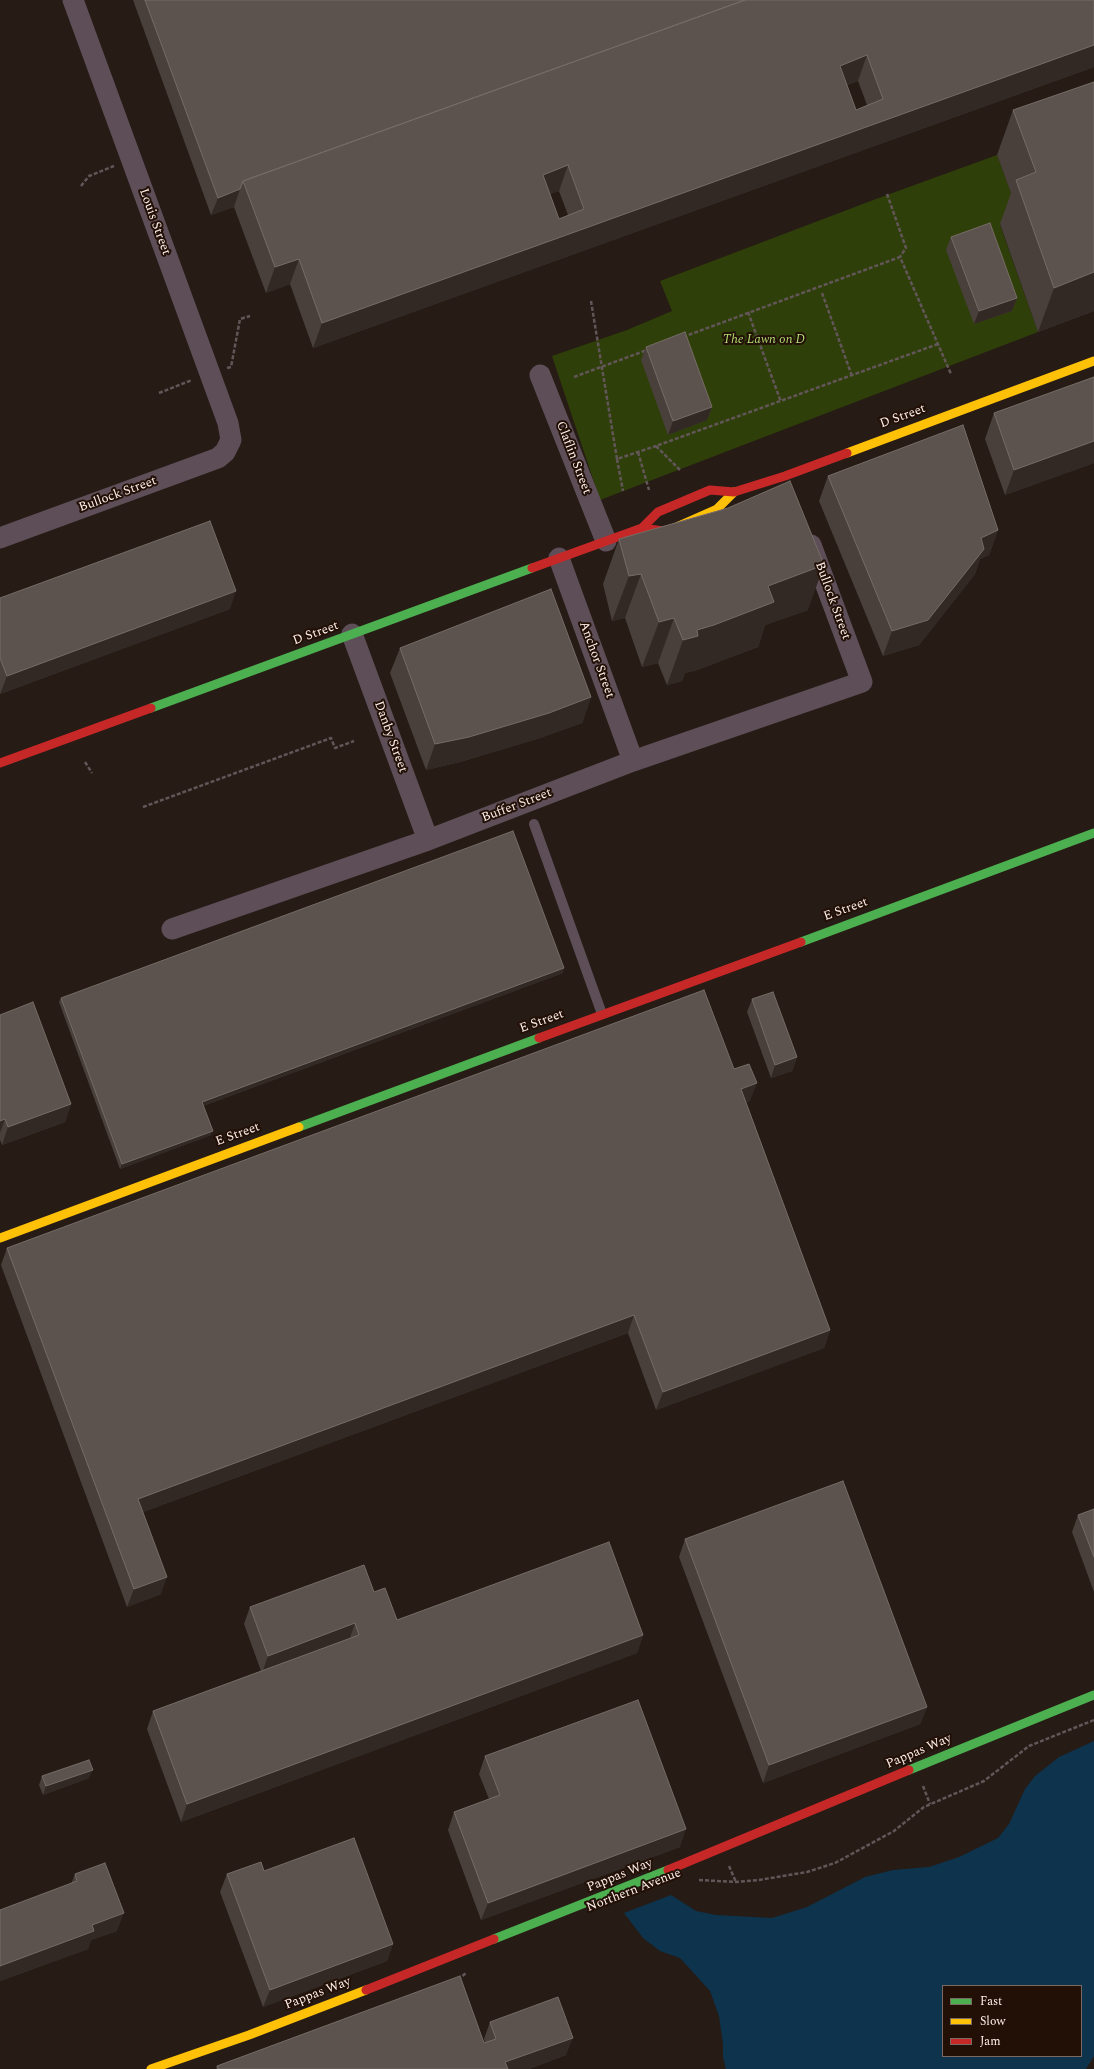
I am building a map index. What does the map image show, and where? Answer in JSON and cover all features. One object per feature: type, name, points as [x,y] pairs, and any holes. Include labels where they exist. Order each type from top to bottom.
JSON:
[{"type":"street","name":"Louis Street","points":[[73,0],[228,423],[231,434],[230,444]]},
{"type":"street","name":"D Street","points":[[1081,365],[1094,358]]},
{"type":"street","name":"D Street","points":[[0,764],[642,528],[658,512],[710,490],[734,492],[784,476],[1081,365],[1094,362]]},
{"type":"street","name":"Claflin Street","points":[[540,375],[606,541]]},
{"type":"street","name":"Bullock Street","points":[[0,538],[213,460],[225,452],[230,444]]},
{"type":"street","points":[[784,476],[792,494]]},
{"type":"street","name":"D Street","points":[[642,528],[665,531],[674,528],[718,509],[734,492]]},
{"type":"street","name":"Bullock Street","points":[[805,529],[862,682]]},
{"type":"street","name":"Anchor Street","points":[[559,558],[633,761]]},
{"type":"street","name":"Danby Street","points":[[352,634],[428,840]]},
{"type":"street","name":"Buffer Street","points":[[172,930],[428,840],[633,761],[862,682]]},
{"type":"street","name":"E Street","points":[[0,1238],[1094,833]]},
{"type":"street","name":"Pappas Way","points":[[151,2069],[249,2035],[481,1945],[722,1849],[970,1744],[1094,1695]]},
{"type":"lane","points":[[534,824],[602,1014]]},
{"type":"path","points":[[81,186],[89,176],[118,165]]},
{"type":"path","points":[[675,340],[900,257],[906,248],[887,194]]},
{"type":"path","points":[[900,257],[951,374]]},
{"type":"path","points":[[822,293],[852,376]]},
{"type":"path","points":[[591,301],[622,491]]},
{"type":"path","points":[[748,312],[781,402]]},
{"type":"path","points":[[223,369],[231,367],[240,319],[250,316]]},
{"type":"path","points":[[617,459],[781,402],[938,344]]},
{"type":"path","points":[[574,377],[653,348]]},
{"type":"path","points":[[158,393],[196,379]]},
{"type":"path","points":[[656,446],[680,470]]},
{"type":"path","points":[[638,452],[649,490]]},
{"type":"path","points":[[143,807],[331,738],[335,748],[354,741]]},
{"type":"path","points":[[85,762],[92,773]]},
{"type":"path","name":"Northern Avenue","points":[[695,1880],[747,1881],[807,1872],[834,1863],[894,1831],[924,1807],[984,1781],[1029,1746],[1094,1720]]},
{"type":"path","points":[[453,1982],[459,1980],[468,1971]]},
{"type":"green space","name":"The Lawn on D","points":[[997,155],[1020,217],[1000,225],[1038,332],[600,500],[552,356],[627,330],[672,311],[660,281]]},
{"type":"water","points":[[1094,1741],[1094,2056],[1086,2069],[726,2069],[723,2057],[723,2044],[719,2016],[710,1991],[680,1958],[660,1951],[643,1938],[624,1913],[671,1895],[696,1911],[716,1915],[772,1918],[807,1907],[865,1877],[893,1870],[929,1867],[959,1857],[998,1838],[1009,1824],[1025,1789],[1035,1776],[1059,1757]]},
{"type":"building","points":[[145,0],[745,0],[243,181],[240,189],[218,198]]},
{"type":"building","points":[[745,0],[1094,0],[1094,45],[322,323],[299,259],[275,267],[243,181]],"holes":[[[867,55],[883,99],[856,110],[840,66]],[[568,165],[584,209],[559,219],[543,175]]]},
{"type":"building","points":[[1094,82],[1094,272],[1054,288],[1016,180],[1036,172],[1013,110]]},
{"type":"building","points":[[990,223],[1017,298],[979,311],[951,237]]},
{"type":"building","points":[[685,332],[712,407],[673,421],[646,347]]},
{"type":"building","points":[[1094,377],[1094,441],[1014,470],[994,413]]},
{"type":"building","points":[[963,425],[998,530],[981,538],[984,549],[928,620],[892,631],[828,476]]},
{"type":"building","points":[[790,481],[824,565],[768,586],[774,602],[697,630],[698,636],[683,640],[674,618],[659,622],[641,574],[629,576],[619,539],[728,508]]},
{"type":"building","points":[[210,521],[236,591],[7,676],[0,658],[0,598]]},
{"type":"building","points":[[551,589],[591,697],[549,713],[469,737],[435,744],[400,648]]},
{"type":"building","points":[[513,831],[564,968],[202,1102],[213,1131],[122,1164],[61,998]]},
{"type":"building","points":[[704,990],[734,1069],[749,1064],[757,1083],[741,1089],[830,1330],[663,1392],[634,1315],[138,1499],[167,1577],[134,1589],[7,1248]]},
{"type":"building","points":[[773,992],[797,1057],[775,1065],[752,999]]},
{"type":"building","points":[[33,1002],[71,1104],[8,1127],[5,1119],[0,1121],[0,1015]]},
{"type":"building","points":[[843,1481],[927,1707],[769,1765],[685,1539]]},
{"type":"building","points":[[1094,1509],[1094,1557],[1078,1515]]},
{"type":"building","points":[[609,1542],[643,1635],[187,1804],[153,1711],[359,1635],[355,1623],[268,1656],[250,1607],[364,1565],[374,1592],[385,1588],[397,1620]]},
{"type":"building","points":[[638,1700],[686,1829],[488,1903],[454,1812],[500,1795],[485,1756]]},
{"type":"building","points":[[89,1760],[93,1770],[46,1786],[42,1776]]},
{"type":"building","points":[[354,1838],[393,1944],[270,1990],[227,1874],[261,1862],[264,1871]]},
{"type":"building","points":[[105,1863],[124,1913],[92,1925],[94,1931],[0,1966],[0,1910],[77,1881],[75,1874]]},
{"type":"building","points":[[460,1976],[484,2043],[496,2039],[490,2022],[558,1997],[573,2038],[505,2062],[508,2069],[218,2069],[217,2066]]},
{"type":"traffic: fast","points":[[151,708],[532,568]]},
{"type":"traffic: fast","points":[[801,942],[1094,833]]},
{"type":"traffic: fast","points":[[299,1127],[539,1038]]},
{"type":"traffic: fast","points":[[909,1770],[1094,1695]]},
{"type":"traffic: fast","points":[[494,1939],[668,1870]]},
{"type":"traffic: slow","points":[[847,453],[1094,361]]},
{"type":"traffic: slow","points":[[663,531],[674,528],[717,509],[734,492]]},
{"type":"traffic: slow","points":[[0,1238],[299,1127]]},
{"type":"traffic: slow","points":[[151,2069],[249,2035],[366,1990]]},
{"type":"traffic: jam","points":[[642,528],[658,512],[710,490],[734,492],[785,476],[847,453]]},
{"type":"traffic: jam","points":[[532,568],[642,528],[663,531]]},
{"type":"traffic: jam","points":[[0,763],[151,708]]},
{"type":"traffic: jam","points":[[539,1038],[801,942]]},
{"type":"traffic: jam","points":[[668,1870],[909,1770]]},
{"type":"traffic: jam","points":[[366,1990],[494,1939]]}]
